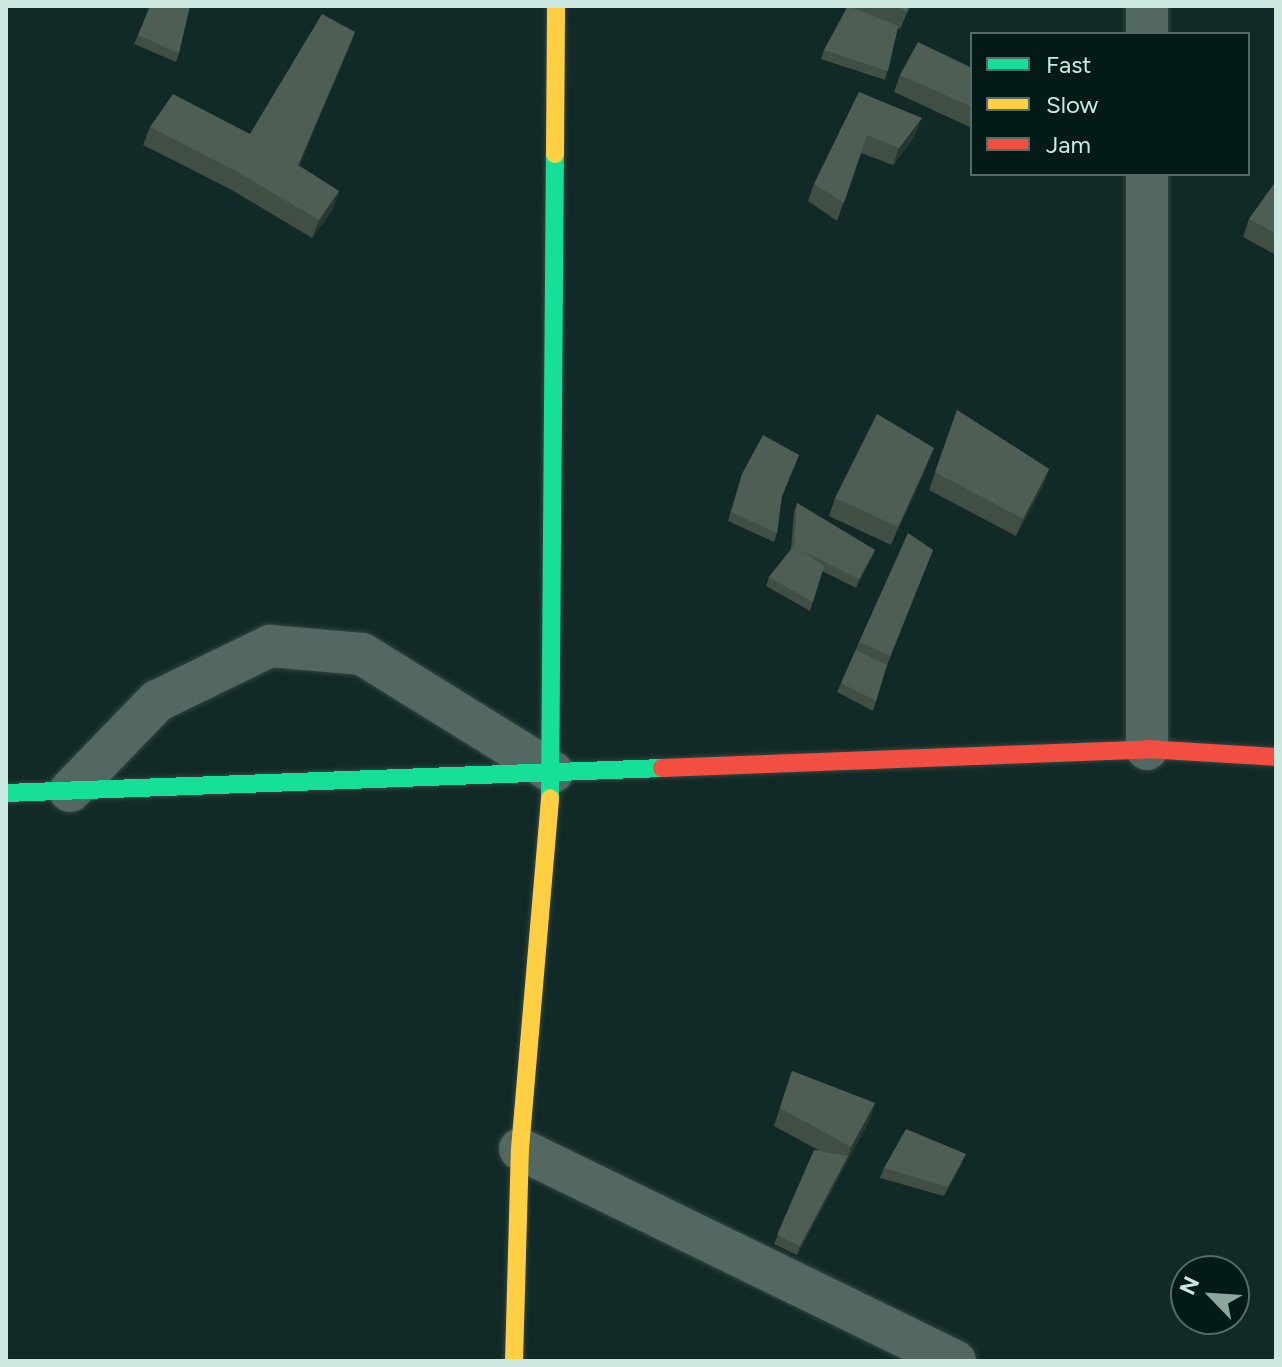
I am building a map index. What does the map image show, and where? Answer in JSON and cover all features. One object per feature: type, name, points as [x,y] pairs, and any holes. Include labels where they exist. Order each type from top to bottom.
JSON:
[{"type":"street","points":[[514,1361],[520,1149],[552,772],[556,6]]},
{"type":"street","points":[[1147,6],[1147,32]]},
{"type":"street","points":[[1147,176],[1147,749]]},
{"type":"street","points":[[70,791],[157,701],[270,646],[362,654],[552,772]]},
{"type":"street","points":[[6,793],[1147,749],[1276,757]]},
{"type":"street","points":[[520,1149],[955,1361]]},
{"type":"building","points":[[150,6],[190,6],[179,53],[138,35]]},
{"type":"building","points":[[848,6],[898,26],[888,71],[824,50]]},
{"type":"building","points":[[893,6],[909,6],[907,12]]},
{"type":"building","points":[[322,14],[355,32],[298,165],[339,191],[319,220],[236,171],[150,127],[173,94],[250,134]]},
{"type":"building","points":[[918,42],[970,67],[970,106],[900,75]]},
{"type":"building","points":[[859,92],[922,118],[899,148],[867,135],[844,203],[814,184]]},
{"type":"building","points":[[1276,181],[1276,234],[1249,219]]},
{"type":"building","points":[[957,410],[1049,469],[1023,519],[935,472]]},
{"type":"building","points":[[877,414],[934,448],[898,527],[835,498]]},
{"type":"building","points":[[763,435],[799,455],[782,496],[777,533],[731,512],[742,474]]},
{"type":"building","points":[[797,503],[875,550],[859,579],[803,551],[824,566],[813,602],[769,577],[794,546]]},
{"type":"building","points":[[908,533],[933,550],[890,656],[859,642]]},
{"type":"building","points":[[856,650],[887,665],[876,701],[841,683]]},
{"type":"building","points":[[792,1071],[875,1103],[851,1147],[780,1108]]},
{"type":"building","points":[[906,1129],[966,1154],[948,1187],[884,1168]]},
{"type":"building","points":[[814,1150],[848,1156],[800,1246],[777,1235]]},
{"type":"traffic: fast","points":[[550,798],[555,154]]},
{"type":"traffic: fast","points":[[6,793],[662,768]]},
{"type":"traffic: slow","points":[[555,154],[556,6]]},
{"type":"traffic: slow","points":[[514,1361],[520,1149],[550,798]]},
{"type":"traffic: jam","points":[[662,768],[1147,749],[1276,757]]}]
